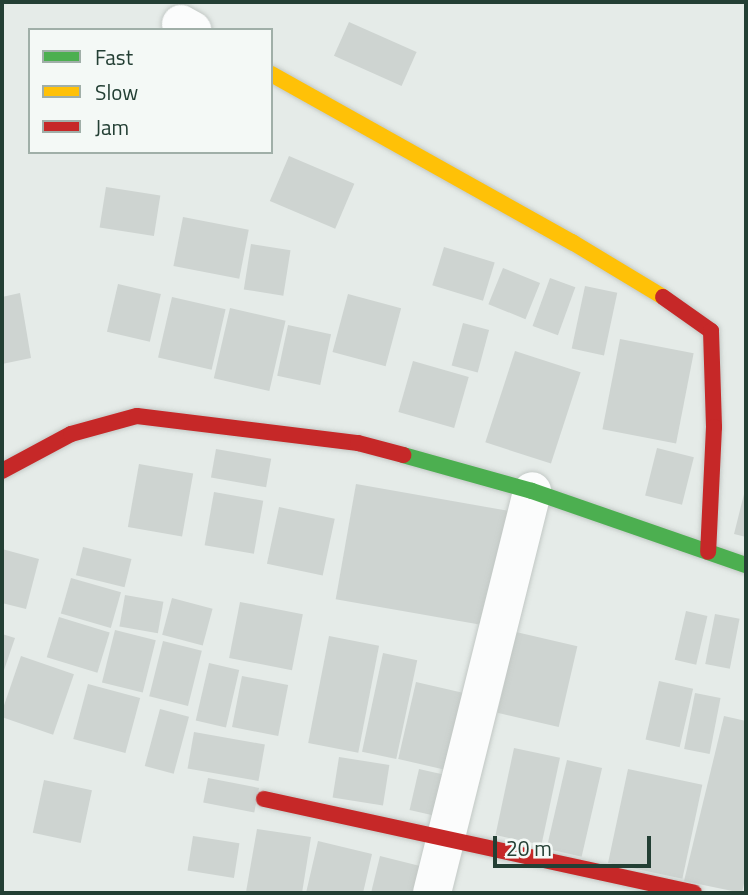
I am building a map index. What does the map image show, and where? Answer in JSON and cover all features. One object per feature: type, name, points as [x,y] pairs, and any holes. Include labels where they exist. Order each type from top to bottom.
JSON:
[{"type":"street","points":[[273,75],[572,242],[675,304],[711,331],[714,427],[708,552]]},
{"type":"street","points":[[2,471],[71,434],[137,416],[358,443],[532,491],[746,565]]},
{"type":"street","points":[[432,893],[532,491]]},
{"type":"street","points":[[264,799],[694,893]]},
{"type":"building","points":[[349,22],[417,52],[402,86],[334,56]]},
{"type":"building","points":[[289,156],[354,184],[335,229],[270,201]]},
{"type":"building","points":[[106,187],[160,196],[154,236],[100,227]]},
{"type":"building","points":[[183,217],[249,230],[239,279],[173,266]]},
{"type":"building","points":[[251,244],[291,250],[283,296],[244,289]]},
{"type":"building","points":[[444,247],[495,262],[483,301],[432,285]]},
{"type":"building","points":[[503,268],[540,283],[525,319],[488,304]]},
{"type":"building","points":[[550,278],[575,287],[558,335],[533,326]]},
{"type":"building","points":[[118,284],[161,294],[150,342],[107,332]]},
{"type":"building","points":[[585,286],[617,293],[604,355],[572,349]]},
{"type":"building","points":[[20,293],[31,358],[2,364],[2,297]]},
{"type":"building","points":[[348,294],[401,308],[386,366],[332,352]]},
{"type":"building","points":[[172,297],[226,309],[212,370],[158,357]]},
{"type":"building","points":[[230,308],[286,321],[269,391],[214,378]]},
{"type":"building","points":[[463,323],[489,330],[478,372],[452,366]]},
{"type":"building","points":[[288,325],[331,334],[320,385],[277,376]]},
{"type":"building","points":[[620,339],[694,353],[676,444],[602,429]]},
{"type":"building","points":[[515,351],[581,372],[551,464],[485,442]]},
{"type":"building","points":[[413,361],[469,377],[454,428],[398,412]]},
{"type":"building","points":[[657,448],[694,457],[682,505],[645,496]]},
{"type":"building","points":[[216,449],[271,459],[266,487],[211,478]]},
{"type":"building","points":[[139,464],[193,474],[182,537],[128,527]]},
{"type":"building","points":[[356,484],[510,511],[489,626],[336,599]]},
{"type":"building","points":[[746,490],[746,537],[734,534]]},
{"type":"building","points":[[214,492],[263,501],[254,554],[205,545]]},
{"type":"building","points":[[279,507],[335,519],[323,576],[267,564]]},
{"type":"building","points":[[83,547],[132,559],[124,587],[76,575]]},
{"type":"building","points":[[2,549],[39,559],[26,609],[2,603]]},
{"type":"building","points":[[71,578],[121,592],[111,628],[61,614]]},
{"type":"building","points":[[125,595],[163,602],[158,633],[119,627]]},
{"type":"building","points":[[172,598],[213,609],[203,646],[162,635]]},
{"type":"building","points":[[240,602],[303,614],[292,670],[229,658]]},
{"type":"building","points":[[686,611],[707,616],[696,665],[675,660]]},
{"type":"building","points":[[715,614],[740,619],[730,669],[705,664]]},
{"type":"building","points":[[59,617],[110,632],[97,673],[47,657]]},
{"type":"building","points":[[115,630],[156,640],[143,693],[102,682]]},
{"type":"building","points":[[516,632],[577,646],[559,727],[497,713]]},
{"type":"building","points":[[2,634],[15,638],[2,676]]},
{"type":"building","points":[[329,636],[379,646],[358,753],[308,743]]},
{"type":"building","points":[[163,641],[202,651],[188,706],[149,696]]},
{"type":"building","points":[[383,653],[417,660],[396,759],[362,752]]},
{"type":"building","points":[[21,656],[74,674],[53,735],[2,717]]},
{"type":"building","points":[[209,663],[239,670],[226,727],[196,720]]},
{"type":"building","points":[[242,676],[288,685],[278,736],[232,727]]},
{"type":"building","points":[[659,681],[693,689],[680,747],[646,739]]},
{"type":"building","points":[[416,682],[464,693],[446,770],[398,759]]},
{"type":"building","points":[[88,684],[140,698],[125,753],[73,739]]},
{"type":"building","points":[[695,693],[721,698],[710,754],[684,749]]},
{"type":"building","points":[[160,709],[189,717],[174,774],[145,766]]},
{"type":"building","points":[[724,716],[746,721],[746,874],[742,893],[684,881]]},
{"type":"building","points":[[194,732],[265,745],[258,781],[188,768]]},
{"type":"building","points":[[514,748],[560,758],[541,845],[495,835]]},
{"type":"building","points":[[339,757],[389,765],[383,805],[333,797]]},
{"type":"building","points":[[567,760],[602,768],[582,857],[547,849]]},
{"type":"building","points":[[419,769],[444,775],[435,816],[410,810]]},
{"type":"building","points":[[628,769],[702,785],[682,879],[608,863]]},
{"type":"building","points":[[208,778],[259,788],[254,812],[203,803]]},
{"type":"building","points":[[44,780],[92,790],[81,843],[33,833]]},
{"type":"building","points":[[257,829],[311,837],[302,893],[246,892]]},
{"type":"building","points":[[193,836],[239,843],[234,878],[188,871]]},
{"type":"building","points":[[318,841],[372,854],[363,893],[306,893]]},
{"type":"building","points":[[380,856],[424,867],[418,893],[371,893]]},
{"type":"traffic: fast","points":[[403,455],[532,491],[746,565]]},
{"type":"traffic: slow","points":[[273,75],[572,242],[663,297]]},
{"type":"traffic: jam","points":[[663,297],[711,331],[714,427],[708,552]]},
{"type":"traffic: jam","points":[[2,471],[71,434],[137,416],[358,443],[403,455]]},
{"type":"traffic: jam","points":[[264,799],[694,893]]}]
